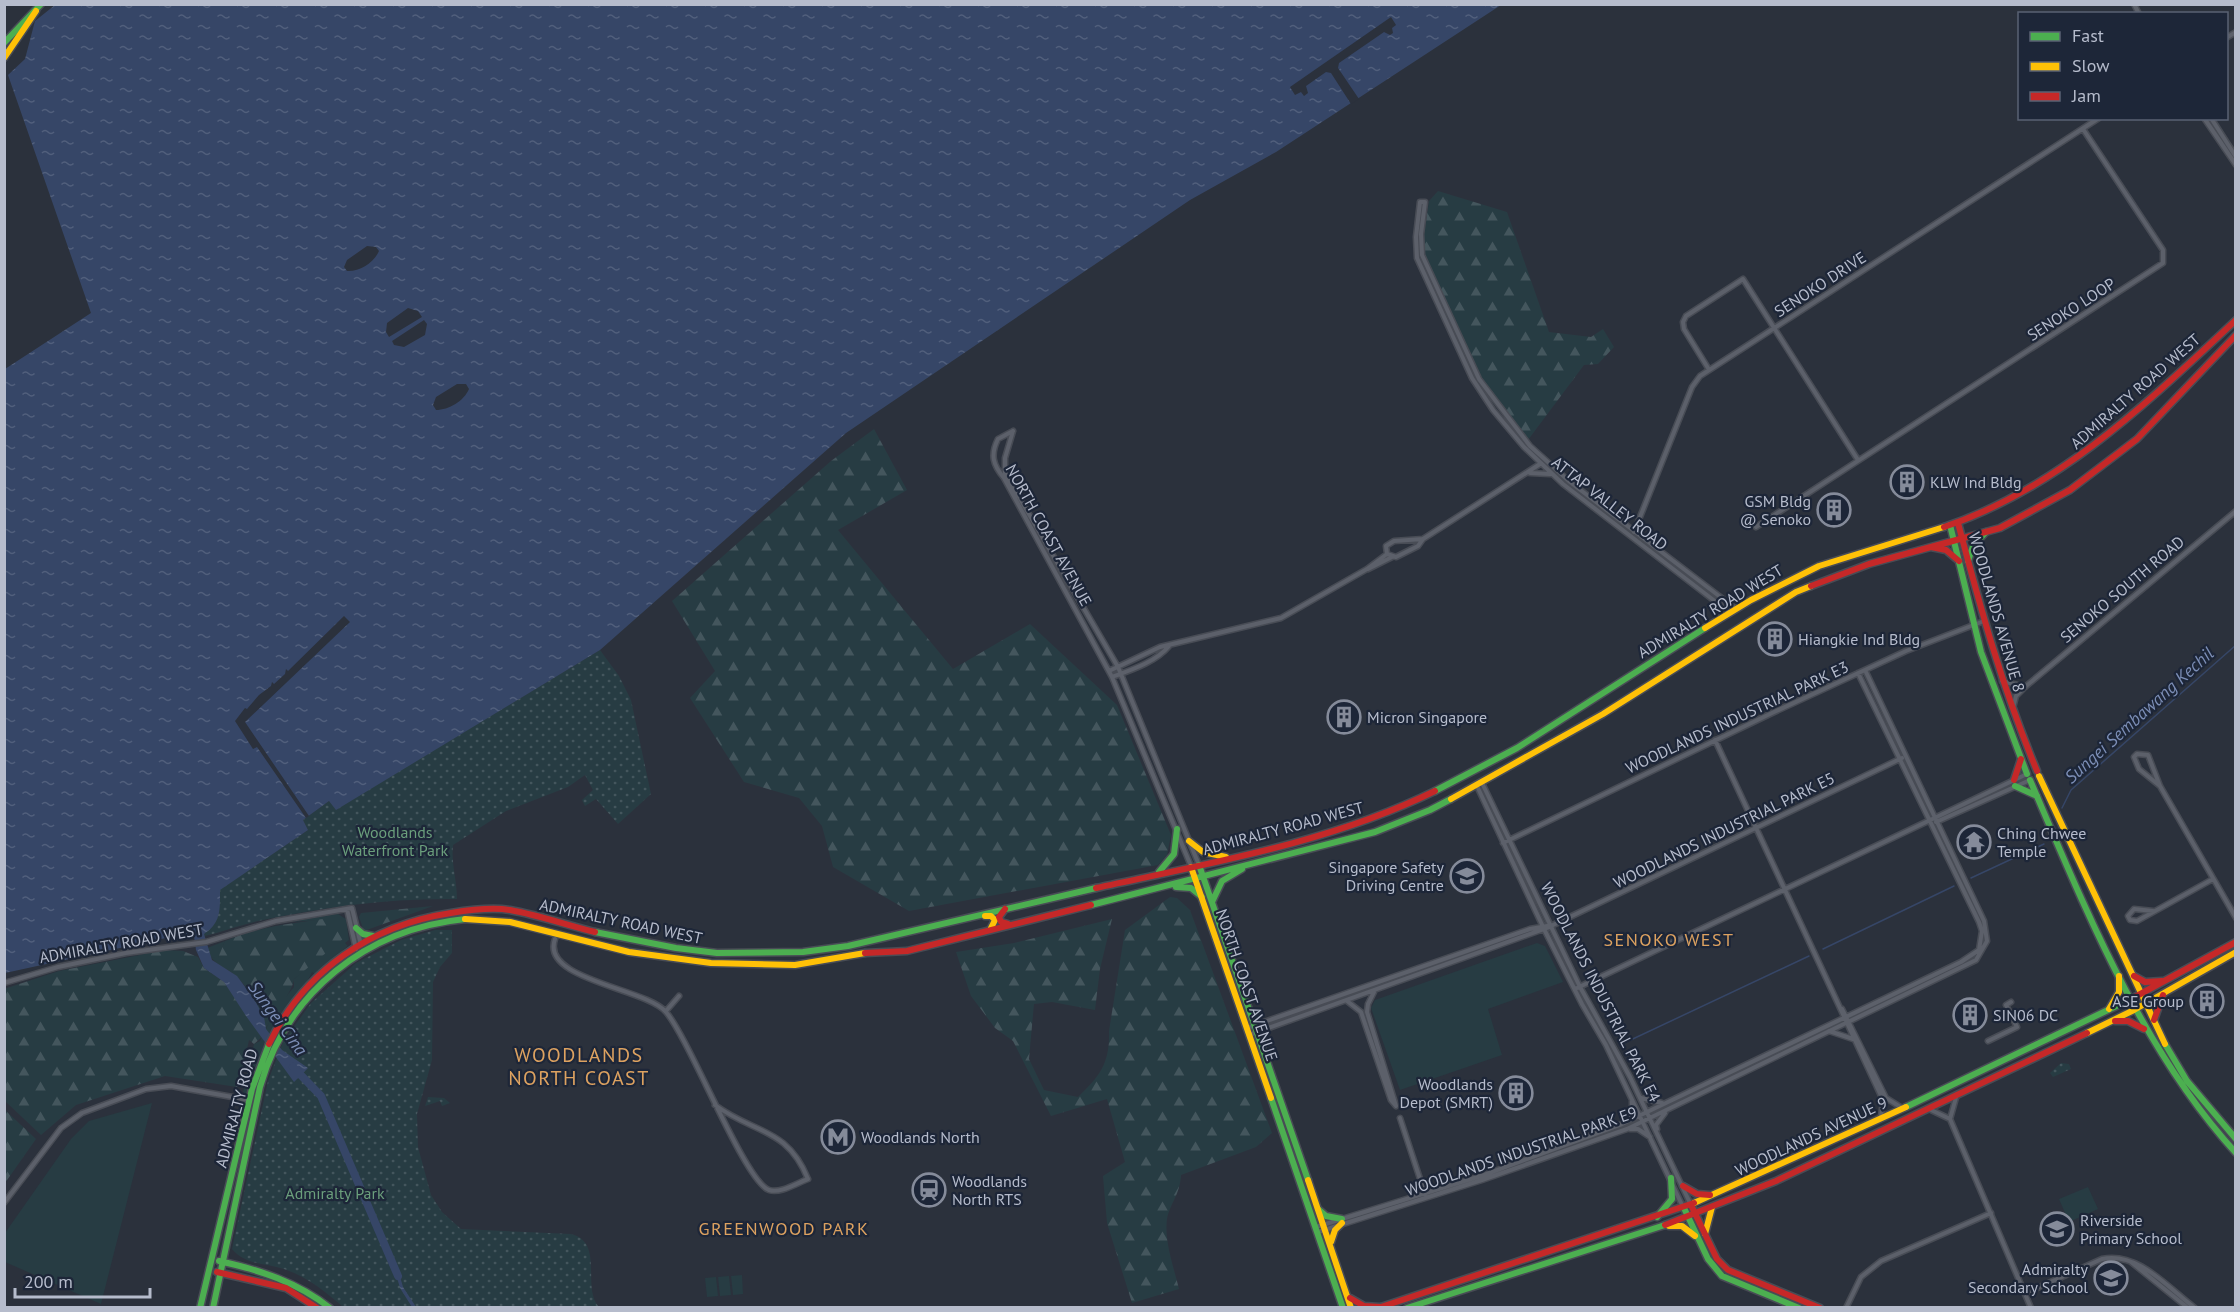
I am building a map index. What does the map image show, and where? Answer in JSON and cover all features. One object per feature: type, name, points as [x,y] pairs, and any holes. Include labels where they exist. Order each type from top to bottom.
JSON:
[{"type":"main road","points":[[4,58],[18,41],[41,4]]},
{"type":"main road","points":[[4,43],[36,11]]},
{"type":"main road","name":"ADMIRALTY ROAD WEST","points":[[359,948],[373,936],[412,920],[462,908],[509,910],[689,952],[750,956],[804,953],[848,946],[969,916],[1191,867],[1368,819],[1421,798],[1521,744],[1729,613],[1806,571],[1862,550],[1958,523],[2071,465],[2150,400],[2235,320]]},
{"type":"main road","name":"ADMIRALTY ROAD WEST","points":[[359,948],[399,933],[456,920],[504,920],[653,957],[774,965],[816,962],[887,948],[907,951],[1375,832],[1430,810],[1531,755],[1670,673],[1762,611],[1796,592],[1869,564],[1987,532],[2032,512],[2070,490],[2137,439],[2235,335]]},
{"type":"main road","name":"WOODLANDS AVENUE 8","points":[[1958,523],[2001,681],[2038,773],[2154,1021],[2187,1081],[2235,1138]]},
{"type":"main road","name":"WOODLANDS AVENUE 8","points":[[1950,525],[1973,624],[1996,699],[2028,777],[2144,1029],[2184,1094],[2235,1153]]},
{"type":"main road","points":[[1968,562],[1973,546],[1987,532]]},
{"type":"main road","points":[[1927,547],[1946,550],[1959,561]]},
{"type":"main road","points":[[1549,727],[1550,735],[1558,737]]},
{"type":"main road","points":[[1521,744],[1531,746],[1531,755]]},
{"type":"main road","points":[[2021,759],[2014,783],[2037,796]]},
{"type":"main road","points":[[1156,874],[1170,863],[1177,852],[1177,829]]},
{"type":"main road","points":[[1189,841],[1203,852],[1230,857]]},
{"type":"main road","name":"NORTH COAST AVENUE","points":[[1199,865],[1243,986],[1351,1308]]},
{"type":"main road","points":[[1212,902],[1222,881],[1248,866]]},
{"type":"main road","name":"NORTH COAST AVENUE","points":[[1191,867],[1343,1308]]},
{"type":"main road","points":[[1169,886],[1191,888],[1202,897]]},
{"type":"main road","points":[[1007,908],[1001,912],[1001,921],[1015,924]]},
{"type":"main road","points":[[969,916],[991,916],[995,920],[995,925],[990,930]]},
{"type":"main road","points":[[551,921],[557,932]]},
{"type":"main road","points":[[555,939],[557,932],[566,925]]},
{"type":"main road","points":[[356,928],[363,934],[373,936]]},
{"type":"main road","points":[[546,929],[555,939]]},
{"type":"main road","name":"WOODLANDS AVENUE 9","points":[[1379,1307],[1684,1208],[1837,1140],[2130,1000],[2235,942]]},
{"type":"main road","name":"ADMIRALTY ROAD","points":[[213,1308],[256,1101],[275,1038],[285,1014],[310,984],[359,948]]},
{"type":"main road","name":"WOODLANDS AVENUE 9","points":[[1407,1308],[1696,1214],[1836,1154],[2134,1010],[2234,954]]},
{"type":"main road","points":[[2131,973],[2145,982],[2166,980]]},
{"type":"main road","points":[[2108,1010],[2119,992],[2119,976]]},
{"type":"main road","points":[[2154,1021],[2158,1002],[2164,993]]},
{"type":"main road","points":[[2111,1021],[2128,1021],[2144,1029]]},
{"type":"main road","name":"ADMIRALTY ROAD","points":[[200,1308],[249,1101],[267,1046],[275,1038]]},
{"type":"main road","points":[[1656,1218],[1672,1199],[1671,1178]]},
{"type":"main road","points":[[1683,1186],[1697,1194],[1713,1195]]},
{"type":"main road","name":"WOODLANDS INDUSTRIAL PARK E4","points":[[1691,1205],[1717,1259],[1728,1270],[1820,1308]]},
{"type":"main road","points":[[1705,1234],[1712,1207]]},
{"type":"main road","points":[[1317,1208],[1326,1216],[1342,1221],[1335,1230],[1331,1244]]},
{"type":"main road","name":"WOODLANDS INDUSTRIAL PARK E4","points":[[1684,1208],[1708,1259],[1722,1276],[1799,1308]]},
{"type":"main road","points":[[1660,1227],[1682,1226],[1698,1239]]},
{"type":"main road","points":[[212,1259],[291,1281],[314,1293],[330,1308]]},
{"type":"main road","points":[[210,1270],[286,1288],[316,1308]]},
{"type":"main road","points":[[1338,1293],[1338,1308]]},
{"type":"main road","points":[[1347,1294],[1358,1304],[1379,1307]]},
{"type":"street","name":"SENOKO DRIVE","points":[[1633,533],[1692,387],[1708,368],[1766,336],[1773,328],[2096,120]]},
{"type":"street","points":[[2205,120],[2235,165]]},
{"type":"street","points":[[2212,120],[2235,157]]},
{"type":"street","name":"SENOKO LOOP","points":[[1755,527],[2163,263],[2163,250],[2083,129]]},
{"type":"street","name":"ATTAP VALLEY ROAD","points":[[1729,613],[1633,533],[1545,460],[1498,406],[1479,379],[1422,255],[1422,202],[1416,227],[1417,258],[1473,378],[1493,410],[1551,474],[1633,533],[1736,609]]},
{"type":"street","points":[[1708,368],[1683,329],[1683,322],[1686,316],[1743,279],[1858,460]]},
{"type":"street","points":[[1493,410],[1498,406]]},
{"type":"street","name":"NORTH COAST AVENUE","points":[[1191,867],[1112,677],[1004,478],[994,465],[994,446],[1004,435],[1013,431],[1005,458],[1005,473],[1118,667],[1199,865]]},
{"type":"street","points":[[1367,569],[1374,568],[1418,546],[1423,539],[1527,474],[1545,460]]},
{"type":"street","points":[[1527,474],[1551,474]]},
{"type":"street","name":"SENOKO SOUTH ROAD","points":[[2012,712],[2016,696],[2025,687],[2235,511]]},
{"type":"street","points":[[1392,557],[1388,554],[1386,546],[1394,542],[1423,539]]},
{"type":"street","points":[[1109,671],[1145,654],[1169,646],[1281,618],[1367,569],[1388,554]]},
{"type":"street","name":"WOODLANDS INDUSTRIAL PARK E3","points":[[1506,842],[1858,673],[1984,621]]},
{"type":"street","points":[[1112,677],[1149,662],[1164,653],[1169,646]]},
{"type":"street","points":[[1145,654],[1149,662]]},
{"type":"street","points":[[1865,670],[1906,756],[1933,820]]},
{"type":"street","points":[[1858,673],[1933,820]]},
{"type":"street","points":[[2001,681],[2025,687]]},
{"type":"street","points":[[1715,740],[1814,947],[1846,1020],[1886,1098],[1902,1108]]},
{"type":"street","points":[[2160,786],[2139,769],[2134,757],[2138,754],[2148,754],[2160,786],[2235,918]]},
{"type":"street","name":"WOODLANDS INDUSTRIAL PARK E5","points":[[1248,1032],[1551,926],[1906,756]]},
{"type":"street","points":[[1575,989],[1786,888],[2028,777]]},
{"type":"street","name":"WOODLANDS INDUSTRIAL PARK E4","points":[[1480,784],[1523,885],[1653,1139],[1684,1208]]},
{"type":"street","name":"WOODLANDS INDUSTRIAL PARK E9","points":[[1342,1221],[1482,1180],[1577,1144],[1976,960],[1987,941],[1984,921],[1933,820]]},
{"type":"street","name":"WOODLANDS INDUSTRIAL PARK E4","points":[[1516,864],[1543,910],[1571,970],[1648,1112],[1691,1205]]},
{"type":"street","points":[[2153,911],[2131,910],[2128,919],[2137,921],[2213,879]]},
{"type":"street","points":[[1523,885],[1528,882]]},
{"type":"street","points":[[350,908],[359,948]]},
{"type":"street","points":[[350,908],[359,948]]},
{"type":"street","name":"ADMIRALTY ROAD WEST","points":[[4,983],[40,971],[126,953],[206,942],[268,923],[350,908]]},
{"type":"street","points":[[1537,913],[1543,910]]},
{"type":"street","name":"WOODLANDS INDUSTRIAL PARK E5","points":[[1248,1032],[1347,1001],[1544,928]]},
{"type":"street","points":[[555,939],[556,955],[567,969],[584,978],[639,995],[666,1011],[692,1055],[715,1105],[765,1188],[777,1191],[808,1179],[794,1151],[780,1139],[739,1121],[715,1105]]},
{"type":"street","points":[[1553,946],[1559,943]]},
{"type":"street","points":[[1566,972],[1571,970]]},
{"type":"street","points":[[1347,1001],[1361,1012],[1391,1100],[1396,1106],[1367,1012],[1374,991]]},
{"type":"street","points":[[666,1011],[679,996]]},
{"type":"street","points":[[1988,1041],[2017,1027],[2006,1005],[2011,1002]]},
{"type":"street","points":[[1846,1020],[1883,1100],[1881,1117]]},
{"type":"street","name":"WOODLANDS INDUSTRIAL PARK E9","points":[[1317,1229],[1627,1129],[1829,1031],[1846,1020]]},
{"type":"street","points":[[1829,1031],[1854,1040]]},
{"type":"street","points":[[4,1203],[61,1128],[82,1113],[146,1089],[171,1086],[249,1101]]},
{"type":"street","points":[[1957,1094],[1950,1119],[2031,1308]]},
{"type":"street","points":[[1622,1124],[1632,1111],[1632,1097]]},
{"type":"street","points":[[1640,1097],[1647,1102],[1665,1103]]},
{"type":"street","points":[[1657,1132],[1656,1125],[1660,1117],[1673,1107]]},
{"type":"street","points":[[1928,1109],[1950,1119]]},
{"type":"street","points":[[1400,1118],[1425,1194]]},
{"type":"street","points":[[1627,1129],[1638,1129],[1653,1139]]},
{"type":"street","points":[[1846,1308],[1861,1277],[1881,1261],[1991,1213]]},
{"type":"street","points":[[2026,1293],[2102,1259],[2115,1258],[2131,1262],[2195,1308]]},
{"type":"street","points":[[2131,1262],[2187,1308]]},
{"type":"green space","points":[[1438,191],[1507,212],[1549,332],[1591,337],[1603,329],[1614,347],[1598,364],[1584,365],[1528,440],[1478,374],[1422,249],[1429,201]]},
{"type":"green space","points":[[874,429],[907,490],[838,530],[953,669],[1030,624],[1117,705],[1171,835],[1167,855],[1158,865],[909,911],[833,867],[822,826],[799,798],[744,782],[690,698],[715,671],[672,601],[831,461]]},
{"type":"green space","name":"Woodlands Waterfront Park","points":[[600,650],[619,676],[631,700],[651,794],[618,824],[596,799],[585,806],[582,800],[593,790],[585,775],[568,787],[506,811],[453,845],[457,899],[406,900],[332,908],[258,921],[204,936],[203,934],[216,920],[219,890],[308,830],[303,820],[329,801],[336,809]]},
{"type":"green space","points":[[1170,897],[1177,898],[1190,910],[1272,1133],[1256,1147],[1181,1175],[1179,1188],[1168,1213],[1166,1227],[1179,1289],[1132,1303],[1107,1223],[1103,1176],[1125,1162],[1107,1099],[1051,1116],[1013,1041],[995,1028],[971,996],[956,952],[1014,943],[1112,919],[1100,969],[1095,1010],[1052,1002],[1034,1004],[1029,1059],[1044,1090],[1078,1097],[1098,1075],[1108,1052],[1109,1031],[1125,930]]},
{"type":"green space","points":[[433,906],[364,931],[359,917],[361,913]]},
{"type":"green space","points":[[338,914],[346,919],[349,940],[345,943],[348,946],[315,974],[312,972],[271,1031],[249,1091],[245,1094],[243,1092],[254,1044],[260,1041],[276,1008],[294,987],[294,979],[312,963],[341,919],[290,922]]},
{"type":"green space","points":[[341,918],[343,939],[294,979],[287,996],[265,1029],[259,1009],[247,989],[235,975],[211,957],[218,958],[225,941],[253,931]]},
{"type":"green space","name":"Admiralty Park","points":[[435,930],[452,930],[452,953],[440,967],[433,982],[432,1060],[417,1114],[418,1147],[431,1195],[442,1212],[461,1229],[571,1234],[581,1239],[587,1246],[590,1256],[592,1289],[599,1307],[343,1307],[308,1280],[284,1269],[249,1261],[232,1249],[268,1081],[283,1042],[311,1003],[356,963],[401,940]]},
{"type":"green space","points":[[225,941],[218,959],[211,957],[207,948]]},
{"type":"green space","points":[[1537,943],[1545,946],[1563,982],[1488,1009],[1502,1055],[1400,1090],[1371,1008],[1375,1000]]},
{"type":"green space","points":[[165,950],[183,951],[198,957],[204,968],[224,982],[262,1037],[254,1044],[249,1040],[239,1085],[237,1087],[165,1076],[76,1105],[41,1135],[5,1101],[4,989],[59,971]]},
{"type":"green space","points":[[2061,1063],[2069,1064],[2071,1069],[2053,1077],[2050,1073]]},
{"type":"green space","points":[[428,1097],[444,1098],[450,1103],[442,1106],[440,1101],[425,1106]]},
{"type":"green space","points":[[152,1103],[101,1304],[5,1262],[5,1233],[71,1139],[89,1121]]},
{"type":"green space","points":[[5,1110],[36,1139],[5,1183]]},
{"type":"green space","points":[[2088,1187],[2098,1209],[2069,1222],[2059,1199]]},
{"type":"green space","points":[[742,1275],[743,1294],[733,1295],[731,1276]]},
{"type":"green space","points":[[729,1276],[731,1295],[720,1296],[718,1277]]},
{"type":"green space","points":[[716,1277],[718,1296],[707,1297],[705,1278]]},
{"type":"water","points":[[55,5],[1501,5],[1276,152],[1190,200],[846,433],[600,650],[336,810],[329,801],[303,820],[308,830],[220,890],[217,921],[204,934],[212,960],[237,976],[264,1017],[266,1029],[282,1050],[308,1068],[294,1082],[224,982],[204,968],[196,950],[194,936],[184,934],[5,973],[5,369],[91,313],[8,75],[25,59],[35,21]],"holes":[[[367,246],[376,247],[379,251],[370,263],[356,270],[347,271],[344,267],[347,260]],[[408,308],[418,311],[422,317],[389,337],[386,332],[387,323]],[[424,320],[427,324],[425,335],[404,347],[394,345],[392,341]],[[457,384],[466,384],[469,389],[460,401],[446,408],[436,410],[433,405],[436,397]]]},
{"type":"water","points":[[397,1266],[403,1287],[416,1307],[412,1307],[400,1288],[394,1267]]},
{"type":"pier","points":[[1391,17],[1396,25],[1392,28],[1393,33],[1390,35],[1384,32],[1339,63],[1338,68],[1359,99],[1351,104],[1331,73],[1326,72],[1306,86],[1308,93],[1304,96],[1301,92],[1295,95],[1290,87]]},
{"type":"pier","points":[[344,616],[350,622],[245,722],[309,816],[306,818],[257,747],[253,749],[235,721],[245,708],[247,709],[259,695],[271,686],[272,682],[274,684],[285,674],[286,669],[288,671]]},
{"type":"waterway","name":"Sungei Sembawang Kechil","points":[[2062,808],[2071,790],[2236,645]]},
{"type":"waterway","name":"Sungei Sembawang Kechil","points":[[1971,878],[2044,844]]},
{"type":"waterway","name":"Sungei Sembawang Kechil","points":[[1823,949],[1954,886]]},
{"type":"waterway","name":"Sungei Sembawang Kechil","points":[[1620,1045],[1809,956]]},
{"type":"waterway","name":"Sungei Cina","points":[[293,1067],[321,1096],[398,1276]]},
{"type":"traffic: fast","points":[[4,43],[41,4]]},
{"type":"traffic: fast","points":[[1950,525],[1981,652],[2027,774]]},
{"type":"traffic: fast","points":[[1968,561],[1973,546],[1986,532]]},
{"type":"traffic: fast","points":[[1435,791],[1517,748],[1705,628]]},
{"type":"traffic: fast","points":[[2030,780],[2072,878],[2118,976],[2171,1069],[2236,1153]]},
{"type":"traffic: fast","points":[[2015,786],[2037,796]]},
{"type":"traffic: fast","points":[[1091,905],[1375,832],[1451,799]]},
{"type":"traffic: fast","points":[[1159,872],[1174,854],[1177,829]]},
{"type":"traffic: fast","points":[[1199,865],[1308,1180]]},
{"type":"traffic: fast","points":[[1212,902],[1222,881],[1242,869]]},
{"type":"traffic: fast","points":[[1176,887],[1191,888],[1202,897]]},
{"type":"traffic: fast","points":[[595,932],[676,948],[717,953],[803,952],[848,946],[1096,888]]},
{"type":"traffic: fast","points":[[213,1308],[260,1087],[272,1053],[290,1022],[311,995],[336,971],[364,952],[395,936],[429,925],[465,919]]},
{"type":"traffic: fast","points":[[356,928],[363,934],[373,936]]},
{"type":"traffic: fast","points":[[1906,1107],[2133,998]]},
{"type":"traffic: fast","points":[[200,1308],[252,1089],[269,1044]]},
{"type":"traffic: fast","points":[[2165,1044],[2187,1081],[2236,1139]]},
{"type":"traffic: fast","points":[[1271,1098],[1343,1308]]},
{"type":"traffic: fast","points":[[1657,1217],[1672,1199],[1671,1178]]},
{"type":"traffic: fast","points":[[1684,1208],[1708,1259],[1722,1276],[1799,1308]]},
{"type":"traffic: fast","points":[[1318,1209],[1326,1216],[1342,1219]]},
{"type":"traffic: fast","points":[[1407,1308],[1665,1225]]},
{"type":"traffic: fast","points":[[219,1261],[278,1278],[330,1308]]},
{"type":"traffic: slow","points":[[4,58],[36,11]]},
{"type":"traffic: slow","points":[[1705,628],[1751,600],[1819,566],[1944,527]]},
{"type":"traffic: slow","points":[[1451,799],[1603,714],[1796,592],[1811,586]]},
{"type":"traffic: slow","points":[[2039,776],[2165,1044]]},
{"type":"traffic: slow","points":[[1189,841],[1203,852],[1226,857]]},
{"type":"traffic: slow","points":[[1191,867],[1271,1098]]},
{"type":"traffic: slow","points":[[985,916],[991,916],[995,920],[991,928]]},
{"type":"traffic: slow","points":[[465,919],[510,922],[629,952],[711,963],[795,965],[865,953]]},
{"type":"traffic: slow","points":[[2087,1033],[2134,1010],[2236,952]]},
{"type":"traffic: slow","points":[[2109,1009],[2119,992],[2119,976]]},
{"type":"traffic: slow","points":[[1694,1203],[1906,1107]]},
{"type":"traffic: slow","points":[[1308,1180],[1351,1308]]},
{"type":"traffic: slow","points":[[1705,1234],[1712,1207]]},
{"type":"traffic: slow","points":[[1331,1242],[1335,1230],[1342,1223]]},
{"type":"traffic: slow","points":[[1669,1226],[1682,1226],[1695,1236]]},
{"type":"traffic: jam","points":[[1944,527],[2026,490],[2064,466],[2136,411],[2236,320]]},
{"type":"traffic: jam","points":[[1811,586],[1869,564],[2000,528],[2070,490],[2137,439],[2236,335]]},
{"type":"traffic: jam","points":[[1958,523],[2003,679],[2037,771]]},
{"type":"traffic: jam","points":[[1931,547],[1946,550],[1959,561]]},
{"type":"traffic: jam","points":[[2014,780],[2021,759]]},
{"type":"traffic: jam","points":[[1096,888],[1225,860],[1311,838],[1353,825],[1435,791]]},
{"type":"traffic: jam","points":[[865,953],[907,951],[1091,905]]},
{"type":"traffic: jam","points":[[269,1044],[301,994],[321,974],[367,940],[394,928],[451,913],[495,909],[510,910],[595,932]]},
{"type":"traffic: jam","points":[[1005,909],[999,917],[1001,922],[1008,924]]},
{"type":"traffic: jam","points":[[2133,998],[2236,942]]},
{"type":"traffic: jam","points":[[2134,976],[2145,982],[2162,981]]},
{"type":"traffic: jam","points":[[2154,1020],[2163,995]]},
{"type":"traffic: jam","points":[[2115,1021],[2128,1021],[2144,1029]]},
{"type":"traffic: jam","points":[[1665,1225],[1776,1181],[2087,1033]]},
{"type":"traffic: jam","points":[[1683,1186],[1697,1194],[1710,1195]]},
{"type":"traffic: jam","points":[[1378,1308],[1694,1203]]},
{"type":"traffic: jam","points":[[1691,1205],[1717,1259],[1728,1270],[1820,1308]]},
{"type":"traffic: jam","points":[[217,1272],[286,1288],[317,1308]]},
{"type":"traffic: jam","points":[[1350,1298],[1364,1306],[1380,1307]]},
{"type":"place","name":"KLW Ind Bldg","points":[[1907,482]]},
{"type":"place","name":"GSM Bldg @ Senoko","points":[[1834,510]]},
{"type":"place","name":"Hiangkie Ind Bldg","points":[[1775,639]]},
{"type":"place","name":"Micron Singapore","points":[[1344,717]]},
{"type":"place","name":"Ching Chwee Temple","points":[[1974,842]]},
{"type":"place","name":"Singapore Safety Driving Centre","points":[[1467,876]]},
{"type":"place","name":"ASE Group","points":[[2207,1001]]},
{"type":"place","name":"SIN06 DC","points":[[1970,1015]]},
{"type":"place","name":"Woodlands Depot (SMRT)","points":[[1516,1093]]},
{"type":"place","name":"Woodlands North","points":[[838,1137]]},
{"type":"place","name":"Woodlands North RTS","points":[[929,1190]]},
{"type":"place","name":"Riverside Primary School","points":[[2057,1229]]},
{"type":"place","name":"Admiralty Secondary School","points":[[2111,1278]]},
{"type":"district","name":"SENOKO WEST","points":[[1669,939]]},
{"type":"district","name":"WOODLANDS NORTH COAST","points":[[579,1066]]},
{"type":"district","name":"GREENWOOD PARK","points":[[784,1228]]}]
